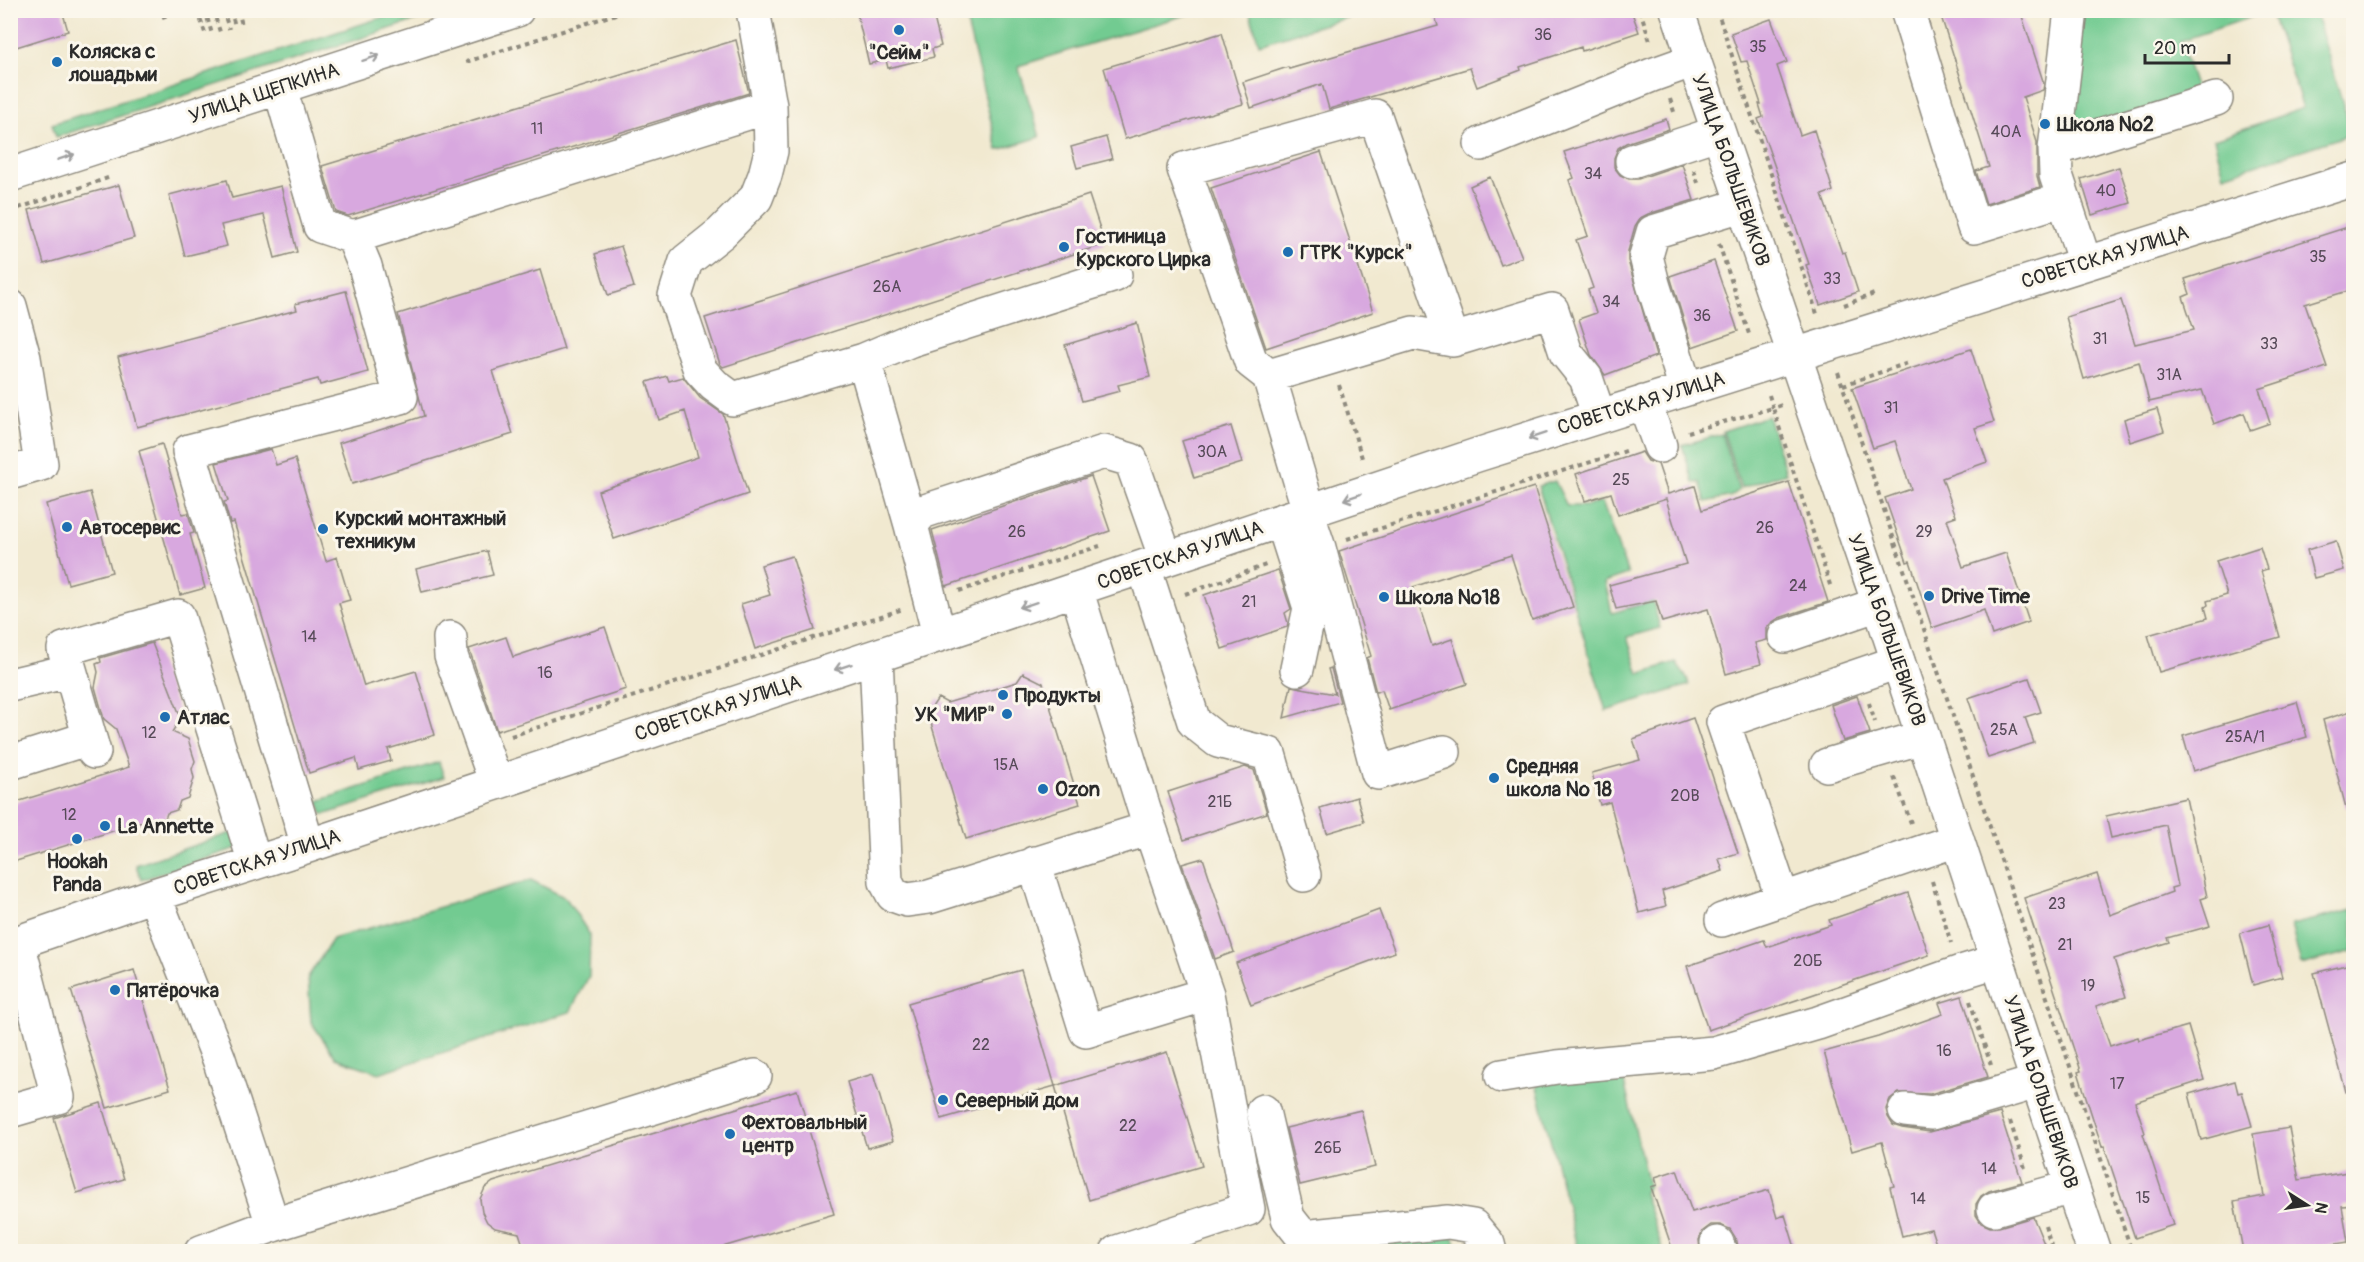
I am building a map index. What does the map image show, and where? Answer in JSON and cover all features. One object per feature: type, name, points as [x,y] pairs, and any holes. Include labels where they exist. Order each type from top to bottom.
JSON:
[{"type":"street","name":"УЛИЦА ЩЕПКИНА","points":[[10,175],[516,10]]},
{"type":"street","points":[[753,10],[770,106],[771,151],[765,175],[756,198],[721,233],[686,261],[675,296],[700,370],[714,385],[733,399],[864,360],[911,340],[1115,275]]},
{"type":"street","name":"УЛИЦА БОЛЬШЕВИКОВ","points":[[1677,10],[1879,604],[2094,1251]]},
{"type":"street","points":[[1907,10],[1974,227],[2064,199]]},
{"type":"street","points":[[2071,10],[2055,149],[2056,175],[2085,264]]},
{"type":"street","points":[[1481,144],[1694,60]]},
{"type":"street","points":[[280,88],[320,226],[352,237],[770,106]]},
{"type":"street","points":[[2055,149],[2216,99]]},
{"type":"street","points":[[1297,669],[1310,608],[1306,552],[1269,376],[1251,362],[1184,169],[1375,116],[1454,340]]},
{"type":"street","points":[[1632,161],[1717,133]]},
{"type":"street","name":"СОВЕТСКАЯ УЛИЦА","points":[[14,944],[154,895],[308,846],[1299,514],[1599,416],[2354,179]]},
{"type":"street","points":[[1686,389],[1646,256],[1653,232],[1742,205]]},
{"type":"street","points":[[308,846],[189,451],[402,397],[365,266],[352,237]]},
{"type":"street","points":[[10,306],[24,358],[41,464],[10,473]]},
{"type":"street","points":[[1269,376],[1413,333],[1454,340],[1552,310],[1566,353],[1586,378],[1599,416]]},
{"type":"street","points":[[864,360],[911,525],[939,635]]},
{"type":"street","points":[[1644,402],[1659,444]]},
{"type":"street","points":[[911,525],[922,512],[1104,452],[1131,460],[1155,563],[1156,604],[1194,722],[1218,741],[1269,754],[1304,875]]},
{"type":"street","points":[[1306,552],[1378,773],[1444,752]]},
{"type":"street","points":[[1076,590],[1150,828],[1207,994],[1248,1209],[1117,1251]]},
{"type":"street","points":[[1785,636],[1879,604]]},
{"type":"street","points":[[10,763],[91,745],[64,649],[178,616],[255,863]]},
{"type":"street","points":[[450,638],[451,656],[495,783]]},
{"type":"street","points":[[876,656],[886,882],[893,895],[907,900],[929,897],[1150,828]]},
{"type":"street","points":[[1783,900],[1723,722],[1898,662]]},
{"type":"street","points":[[10,685],[69,671]]},
{"type":"street","points":[[1827,765],[1923,737]]},
{"type":"street","points":[[1722,920],[1957,840]]},
{"type":"street","points":[[1034,863],[1086,1031],[1207,994]]},
{"type":"street","points":[[154,895],[219,1059],[273,1225]]},
{"type":"street","points":[[10,1111],[58,1097],[14,944]]},
{"type":"street","points":[[1502,1076],[1557,1067],[1714,1053],[1818,1023],[1997,961]]},
{"type":"street","points":[[201,1251],[273,1225],[755,1076]]},
{"type":"street","points":[[1905,1110],[1932,1113],[2003,1107],[2041,1093]]},
{"type":"street","points":[[1263,1111],[1288,1218],[1302,1237],[1448,1222],[1473,1226],[1488,1244],[1490,1251]]},
{"type":"street","points":[[1994,1209],[2072,1186]]},
{"type":"path","points":[[162,17],[183,10]]},
{"type":"path","points":[[198,10],[206,36]]},
{"type":"path","points":[[205,10],[213,34]]},
{"type":"path","points":[[213,10],[220,32]]},
{"type":"path","points":[[223,10],[229,29]]},
{"type":"path","points":[[231,10],[236,27]]},
{"type":"path","points":[[238,10],[243,25]]},
{"type":"path","points":[[1717,10],[2132,1251]]},
{"type":"path","points":[[1331,358],[1363,462]]},
{"type":"path","points":[[1156,604],[1306,552],[1773,408],[1841,617]]},
{"type":"path","points":[[482,745],[930,600]]},
{"type":"path","points":[[1860,675],[1884,749],[1922,852],[2003,1107],[2053,1251]]},
{"type":"green space","points":[[1249,10],[1369,10],[1369,11],[1259,44]]},
{"type":"green space","points":[[402,11],[445,11],[56,137],[52,124]]},
{"type":"green space","points":[[964,11],[1198,11],[1018,66],[1040,137],[998,150]]},
{"type":"green space","points":[[2083,11],[2269,11],[2180,41],[2197,93],[2068,138]]},
{"type":"green space","points":[[2270,11],[2315,11],[2352,134],[2224,175],[2214,139],[2303,108]]},
{"type":"green space","points":[[1768,416],[1786,473],[1741,488],[1723,431]]},
{"type":"green space","points":[[1722,434],[1739,490],[1732,496],[1706,502],[1700,482],[1693,482],[1682,445]]},
{"type":"green space","points":[[1555,481],[1567,506],[1587,506],[1602,502],[1628,574],[1605,582],[1612,613],[1653,601],[1660,628],[1627,637],[1639,674],[1676,662],[1689,685],[1606,711],[1538,486]]},
{"type":"green space","points":[[439,762],[444,777],[323,815],[318,801]]},
{"type":"green space","points":[[234,832],[240,847],[141,880],[136,865]]},
{"type":"green space","points":[[531,880],[566,898],[590,935],[589,976],[570,1012],[379,1073],[336,1058],[311,1022],[308,977],[333,939]]},
{"type":"green space","points":[[2353,910],[2353,951],[2301,965],[2291,925]]},
{"type":"green space","points":[[1622,1073],[1648,1185],[1644,1193],[1663,1251],[1578,1251],[1535,1079]]},
{"type":"green space","points":[[1429,1231],[1452,1231],[1458,1251],[1348,1252]]},
{"type":"building","points":[[10,10],[62,10],[68,31],[10,49]]},
{"type":"building","name":"\"Сейм\"","points":[[871,10],[932,10],[941,46],[932,49],[934,57],[888,68],[886,60],[869,64],[857,14]]},
{"type":"building","points":[[1433,10],[1631,10],[1639,32],[1582,51],[1581,47],[1520,67],[1521,70],[1477,87],[1470,68],[1329,109],[1322,84],[1251,108],[1243,82],[1288,67],[1289,69],[1438,26]]},
{"type":"building","points":[[1939,10],[2020,10],[2044,84],[2043,90],[2023,97],[2037,142],[2037,176],[2040,187],[1986,204],[1976,171],[1989,167]]},
{"type":"building","points":[[1771,19],[1787,62],[1777,66],[1800,135],[1814,130],[1833,191],[1822,195],[1858,292],[1820,305],[1806,265],[1809,264],[1758,119],[1763,117],[1759,104],[1761,104],[1747,61],[1741,62],[1731,33]]},
{"type":"building","points":[[1222,33],[1243,104],[1125,139],[1104,68]]},
{"type":"building","points":[[736,40],[749,93],[348,216],[336,212],[322,166]]},
{"type":"building","points":[[1666,119],[1669,129],[1626,143],[1618,148],[1614,158],[1614,167],[1620,175],[1629,179],[1638,179],[1682,164],[1694,200],[1648,214],[1640,218],[1635,226],[1628,251],[1628,261],[1656,356],[1605,375],[1591,355],[1579,319],[1596,313],[1588,290],[1593,288],[1576,240],[1588,236],[1569,180],[1574,178],[1564,152]]},
{"type":"building","points":[[1106,137],[1112,159],[1077,168],[1071,147]]},
{"type":"building","name":"ГТРК \"Курск\"","points":[[1321,152],[1373,312],[1266,348],[1211,188]]},
{"type":"building","points":[[2119,167],[2131,203],[2092,215],[2081,179]]},
{"type":"building","points":[[1490,177],[1522,257],[1501,265],[1470,186]]},
{"type":"building","points":[[227,180],[232,198],[281,186],[297,252],[275,258],[264,215],[221,225],[227,246],[185,256],[169,195]]},
{"type":"building","points":[[119,185],[134,238],[44,264],[29,210]]},
{"type":"building","points":[[1089,195],[1105,244],[723,367],[720,364],[705,318]]},
{"type":"building","points":[[2354,225],[2354,289],[2305,304],[2327,367],[2259,389],[2270,423],[2250,430],[2244,413],[2214,424],[2202,390],[2149,402],[2139,362],[2084,379],[2066,317],[2121,300],[2135,344],[2194,330],[2183,297],[2190,294],[2185,279]]},
{"type":"building","points":[[621,246],[634,287],[608,295],[595,254]]},
{"type":"building","points":[[1714,261],[1738,331],[1692,347],[1670,276]]},
{"type":"building","points":[[540,270],[564,349],[493,371],[513,434],[352,484],[339,443],[424,416],[398,314]]},
{"type":"building","points":[[346,291],[368,372],[320,385],[318,379],[137,427],[118,357],[297,310],[295,304]]},
{"type":"building","points":[[1137,323],[1150,377],[1118,385],[1120,391],[1082,401],[1065,345]]},
{"type":"building","points":[[1971,349],[1994,422],[1975,428],[1987,462],[1942,478],[1956,516],[1947,519],[1963,567],[2006,553],[2029,622],[1992,635],[1984,610],[1932,628],[1910,561],[1907,562],[1885,498],[1911,489],[1895,441],[1873,448],[1852,388]]},
{"type":"building","points":[[667,376],[669,381],[683,377],[700,398],[723,414],[748,494],[614,539],[598,491],[698,457],[685,411],[659,420],[647,382]]},
{"type":"building","points":[[2157,409],[2164,431],[2130,442],[2124,419]]},
{"type":"building","points":[[1231,426],[1242,463],[1194,478],[1182,441]]},
{"type":"building","points":[[162,444],[182,514],[188,513],[194,533],[190,534],[205,588],[180,595],[139,451]]},
{"type":"building","name":"Курский монтажный техникум","points":[[271,449],[276,465],[295,459],[326,561],[337,557],[350,600],[339,603],[364,686],[416,671],[435,735],[388,749],[391,761],[359,770],[356,758],[309,773],[234,522],[230,523],[224,502],[228,501],[216,463]]},
{"type":"building","points":[[1642,452],[1648,461],[1658,464],[1668,494],[1695,486],[1702,510],[1789,482],[1828,602],[1779,618],[1771,623],[1767,628],[1767,640],[1755,643],[1761,664],[1726,674],[1708,609],[1662,622],[1656,601],[1616,609],[1609,585],[1686,564],[1666,499],[1618,515],[1611,493],[1585,501],[1576,474]]},
{"type":"building","points":[[1091,476],[1110,531],[946,586],[932,530]]},
{"type":"building","name":"Школа №18","points":[[1534,487],[1573,607],[1532,620],[1511,555],[1413,587],[1432,646],[1452,639],[1467,684],[1389,710],[1382,690],[1376,692],[1367,658],[1371,656],[1339,551]]},
{"type":"building","points":[[90,492],[112,572],[68,584],[46,504]]},
{"type":"building","points":[[2336,541],[2344,570],[2314,578],[2307,550]]},
{"type":"building","points":[[2260,547],[2267,569],[2261,571],[2280,637],[2159,672],[2148,635],[2208,618],[2205,607],[2208,605],[2207,601],[2227,595],[2216,561]]},
{"type":"building","points":[[487,551],[493,575],[422,592],[416,569]]},
{"type":"building","points":[[792,556],[815,630],[755,649],[741,604],[770,595],[761,565]]},
{"type":"building","points":[[1278,570],[1291,609],[1285,613],[1287,627],[1222,649],[1204,595]]},
{"type":"building","points":[[605,627],[626,689],[497,731],[469,649],[506,637],[513,657]]},
{"type":"building","points":[[152,643],[181,718],[172,732],[188,739],[195,761],[192,769],[194,778],[188,798],[180,801],[177,810],[167,813],[165,819],[145,821],[10,863],[10,804],[129,767],[116,729],[104,719],[95,687],[98,672],[96,664],[101,662],[100,658]]},
{"type":"building","points":[[1331,668],[1340,702],[1284,718],[1291,686],[1335,694],[1328,669]]},
{"type":"building","points":[[1023,673],[1043,683],[1080,804],[966,839],[928,713],[938,698],[947,703],[1017,682]]},
{"type":"building","points":[[2029,678],[2041,712],[2025,717],[2034,743],[1988,758],[1968,698]]},
{"type":"building","points":[[1857,696],[1870,733],[1843,741],[1831,705]]},
{"type":"building","points":[[2297,702],[2307,737],[2193,771],[2183,736]]},
{"type":"building","points":[[2354,710],[2354,807],[2346,808],[2323,720]]},
{"type":"building","points":[[1693,718],[1738,853],[1719,859],[1723,871],[1662,891],[1666,906],[1639,913],[1610,802],[1600,805],[1592,773],[1640,760],[1633,739]]},
{"type":"building","points":[[1245,767],[1254,770],[1267,813],[1184,840],[1168,792]]},
{"type":"building","points":[[1357,797],[1364,822],[1327,833],[1320,808]]},
{"type":"building","points":[[2186,798],[2207,897],[2201,899],[2210,926],[2167,938],[2169,942],[2114,959],[2126,997],[2096,1006],[2110,1046],[2188,1026],[2204,1080],[2135,1102],[2145,1133],[2143,1134],[2173,1225],[2135,1238],[2104,1146],[2102,1147],[2078,1072],[2081,1071],[2024,898],[2097,874],[2110,915],[2172,892],[2171,888],[2178,886],[2166,825],[2111,838],[2106,816]]},
{"type":"building","points":[[1203,858],[1234,952],[1215,959],[1182,864]]},
{"type":"building","points":[[1908,893],[1929,955],[1708,1030],[1687,966],[1764,940],[1767,947],[1831,925],[1829,920]]},
{"type":"building","points":[[1379,910],[1395,952],[1251,1005],[1236,963]]},
{"type":"building","points":[[2268,925],[2282,977],[2253,985],[2240,933]]},
{"type":"building","points":[[2354,963],[2354,1091],[2346,1092],[2314,973]]},
{"type":"building","points":[[134,970],[170,1089],[107,1108],[71,990]]},
{"type":"building","points":[[1021,970],[1055,1086],[941,1119],[908,1003]]},
{"type":"building","points":[[1962,996],[1988,1077],[1930,1094],[1898,1093],[1890,1099],[1886,1109],[1888,1117],[1893,1125],[1930,1132],[2000,1113],[2022,1182],[1989,1191],[1981,1196],[1976,1204],[1976,1215],[1981,1223],[1990,1227],[1999,1227],[2033,1217],[2047,1251],[1947,1251],[1944,1244],[1937,1247],[1931,1229],[1902,1236],[1890,1187],[1894,1186],[1882,1142],[1852,1151],[1824,1052],[1878,1037],[1943,1014],[1939,1003]]},
{"type":"building","points":[[1167,1052],[1202,1166],[1089,1200],[1055,1086]]},
{"type":"building","points":[[873,1074],[893,1141],[867,1148],[847,1082]]},
{"type":"building","points":[[2235,1081],[2238,1093],[2242,1092],[2252,1126],[2201,1140],[2189,1094]]},
{"type":"building","name":"Фехтовальный центр","points":[[797,1090],[834,1214],[709,1251],[525,1251],[519,1233],[495,1228],[487,1222],[482,1212],[480,1199],[485,1188],[493,1182]]},
{"type":"building","points":[[101,1103],[124,1179],[77,1193],[54,1118]]},
{"type":"building","points":[[1361,1110],[1375,1167],[1300,1185],[1286,1128]]},
{"type":"building","points":[[2289,1128],[2299,1180],[2354,1171],[2354,1205],[2342,1206],[2348,1242],[2295,1251],[2243,1251],[2234,1202],[2264,1196],[2253,1134]]},
{"type":"building","points":[[1677,1170],[1692,1212],[1769,1190],[1777,1218],[1785,1215],[1796,1251],[1738,1251],[1735,1237],[1730,1229],[1720,1225],[1711,1225],[1703,1231],[1699,1240],[1700,1251],[1673,1251],[1651,1187],[1657,1185],[1655,1177]]},
{"type":"place","name":"\"Сейм\"","points":[[899,30]]},
{"type":"place","name":"Коляска с лошадьми","points":[[57,62]]},
{"type":"place","name":"Школа №2","points":[[2045,124]]},
{"type":"place","name":"Гостиница Курского Цирка","points":[[1064,247]]},
{"type":"place","name":"ГТРК \"Курск\"","points":[[1288,252]]},
{"type":"place","name":"Автосервис","points":[[67,527]]},
{"type":"place","name":"Курский монтажный техникум","points":[[323,529]]},
{"type":"place","name":"Drive Time","points":[[1929,596]]},
{"type":"place","name":"Школа №18","points":[[1384,597]]},
{"type":"place","name":"Продукты","points":[[1003,695]]},
{"type":"place","name":"УК \"МИР\"","points":[[1007,714]]},
{"type":"place","name":"Атлас","points":[[165,717]]},
{"type":"place","name":"Средняя школа № 18","points":[[1494,778]]},
{"type":"place","name":"Ozon","points":[[1043,789]]},
{"type":"place","name":"La Annette","points":[[105,826]]},
{"type":"place","name":"Hookah Panda","points":[[77,839]]},
{"type":"place","name":"Пятёрочка","points":[[115,990]]},
{"type":"place","name":"Северный дом","points":[[943,1100]]},
{"type":"place","name":"Фехтовальный центр","points":[[730,1134]]}]
